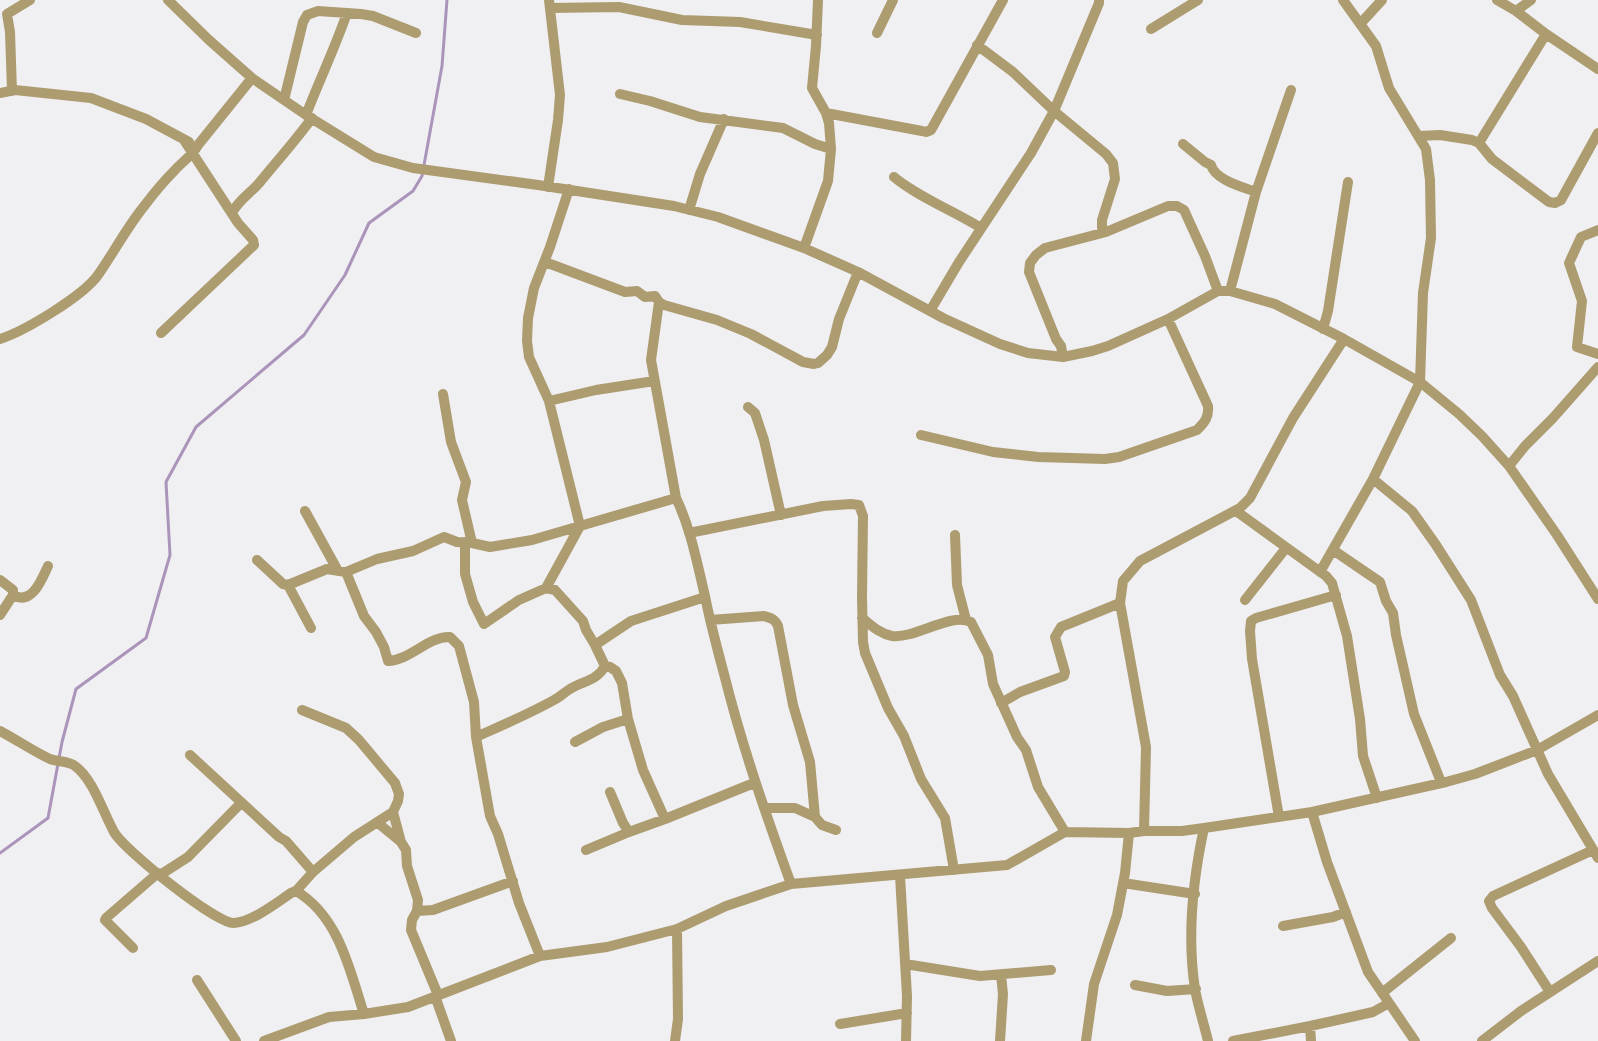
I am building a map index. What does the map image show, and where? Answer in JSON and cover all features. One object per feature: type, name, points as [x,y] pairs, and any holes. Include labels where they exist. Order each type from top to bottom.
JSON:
[{"type":"street","points":[[12,90],[10,32],[3,14],[30,0]]},
{"type":"street","points":[[168,0],[252,78],[374,157],[413,168],[569,190],[689,210],[718,217],[804,248],[858,272],[930,311],[1000,344],[1028,353],[1063,357],[1108,346],[1168,319],[1218,291],[1230,291],[1275,304],[1344,339],[1420,382],[1459,414],[1509,466],[1557,534],[1598,598]]},
{"type":"street","points":[[804,248],[828,181],[831,149],[829,123],[826,113],[812,88],[818,0]]},
{"type":"street","points":[[877,34],[894,0]]},
{"type":"street","points":[[826,113],[926,132],[931,130],[1003,0]]},
{"type":"street","points":[[930,311],[981,228],[1032,154],[1080,53],[1099,0]]},
{"type":"street","points":[[1151,29],[1198,0]]},
{"type":"street","points":[[1320,572],[1373,479],[1420,382],[1423,293],[1431,238],[1430,180],[1426,149],[1389,88],[1376,46],[1343,0]]},
{"type":"street","points":[[1360,24],[1382,0]]},
{"type":"street","points":[[1497,0],[1516,10],[1546,34],[1598,69]]},
{"type":"street","points":[[1516,10],[1531,0]]},
{"type":"street","points":[[548,187],[560,95],[550,4],[619,8],[682,20],[740,22],[817,35]]},
{"type":"street","points":[[284,100],[303,22],[307,15],[318,11],[373,16],[416,33]]},
{"type":"street","points":[[234,209],[259,183],[278,159],[287,152],[309,116],[320,77],[336,45],[347,14]]},
{"type":"street","points":[[1479,143],[1546,34]]},
{"type":"street","points":[[977,45],[1013,72],[1054,111],[1106,154],[1113,163],[1115,179],[1102,220],[1102,228],[1106,232]]},
{"type":"street","points":[[0,339],[30,326],[90,285],[144,206],[195,150],[252,78]]},
{"type":"street","points":[[0,93],[12,90],[91,98],[146,119],[184,140],[195,150],[224,202],[234,209],[254,240],[254,245],[161,333]]},
{"type":"street","points":[[1230,291],[1256,192],[1291,90]]},
{"type":"street","points":[[620,94],[650,101],[700,117],[782,128],[815,144],[831,149]]},
{"type":"street","points":[[689,210],[700,174],[724,119]]},
{"type":"street","points":[[1419,136],[1440,136],[1472,140],[1479,143],[1492,159],[1549,202],[1555,203],[1561,200],[1598,133]]},
{"type":"street","points":[[1183,144],[1205,162],[1211,164],[1213,170],[1223,178],[1256,192]]},
{"type":"street","points":[[894,177],[905,186],[959,214],[981,228]]},
{"type":"street","points":[[1323,329],[1328,311],[1348,182]]},
{"type":"street","points":[[546,588],[580,526],[549,401],[529,357],[527,341],[528,318],[534,288],[545,262],[569,190]]},
{"type":"street","points":[[1063,357],[1061,346],[1056,339],[1028,272],[1030,262],[1045,248],[1106,232],[1168,206],[1177,206],[1184,210],[1205,256],[1218,291]]},
{"type":"street","points":[[1598,230],[1581,237],[1569,263],[1582,301],[1578,347],[1598,354]]},
{"type":"street","points":[[545,262],[625,292],[637,291],[645,297],[655,296],[664,305],[717,320],[751,334],[803,362],[814,364],[827,355],[832,347],[839,319],[858,272]]},
{"type":"street","points":[[659,302],[651,360],[676,498],[685,516],[688,533],[698,563],[724,676],[754,782],[791,884]]},
{"type":"street","points":[[921,435],[993,452],[1038,457],[1105,459],[1119,457],[1197,430],[1205,422],[1209,414],[1208,406],[1168,319]]},
{"type":"street","points":[[1144,831],[1146,747],[1120,603],[1123,580],[1140,561],[1240,508],[1255,490],[1293,418],[1344,339]]},
{"type":"street","points":[[1509,466],[1598,367]]},
{"type":"street","points":[[549,401],[596,390],[654,381]]},
{"type":"street","points":[[443,394],[451,442],[466,482],[462,500],[468,542],[465,574],[473,602],[484,624],[519,600],[546,588],[555,590],[583,621],[605,666],[616,671],[622,683],[628,719],[644,770],[665,819]]},
{"type":"street","points":[[748,407],[755,413],[764,440],[781,515]]},
{"type":"street","points":[[1373,479],[1412,511],[1436,545],[1470,600],[1500,675],[1513,696],[1548,774],[1595,849],[1493,896],[1489,901],[1550,992]]},
{"type":"street","points":[[257,560],[283,584],[288,585],[327,569],[342,571],[413,551],[444,537],[457,542],[468,542],[490,547],[524,542],[676,498]]},
{"type":"street","points":[[688,533],[823,506],[859,505],[863,516],[862,618],[865,653],[888,708],[904,736],[921,779],[945,818],[954,870]]},
{"type":"street","points":[[305,511],[342,571],[364,616],[376,632],[384,647],[388,661],[398,660],[442,637],[450,637],[459,646],[474,702],[476,736],[490,816],[498,834],[519,903],[540,956]]},
{"type":"street","points":[[1236,511],[1326,576],[1332,583],[1347,636],[1360,719],[1363,756],[1377,798]]},
{"type":"street","points":[[955,535],[957,585],[966,620]]},
{"type":"street","points":[[1245,600],[1286,548]]},
{"type":"street","points":[[1333,550],[1380,582],[1386,601],[1393,613],[1396,635],[1414,714],[1441,782]]},
{"type":"street","points":[[0,580],[12,590],[13,595],[24,598],[34,592],[40,584],[48,566]]},
{"type":"street","points":[[288,585],[311,628]]},
{"type":"street","points":[[0,615],[13,595]]},
{"type":"street","points":[[1279,817],[1252,659],[1251,621],[1336,595]]},
{"type":"street","points":[[595,645],[631,622],[705,597]]},
{"type":"street","points":[[1001,703],[1020,692],[1064,676],[1065,672],[1055,638],[1061,627],[1120,603]]},
{"type":"street","points":[[710,620],[764,616],[776,621],[794,706],[810,762],[815,817]]},
{"type":"street","points":[[862,618],[882,632],[892,636],[904,636],[940,624],[966,620],[974,625],[988,655],[993,684],[1001,703],[1017,737],[1026,750],[1038,787],[1065,832]]},
{"type":"street","points":[[863,640],[882,632]]},
{"type":"street","points":[[476,736],[519,718],[557,699],[571,689],[594,679],[601,674],[605,666]]},
{"type":"street","points":[[0,731],[57,761],[75,765],[87,779],[114,833],[128,848],[180,891],[225,922],[235,923],[258,915],[296,891],[313,872],[354,837],[393,812],[398,802],[399,794],[396,783],[359,740],[346,728],[302,710]]},
{"type":"street","points":[[264,1041],[329,1017],[408,1007],[540,956],[607,948],[677,929],[726,906],[791,884],[900,876],[1007,865],[1065,832],[1129,833],[1182,831],[1204,828],[1312,812],[1475,774],[1537,750],[1598,714]]},
{"type":"street","points":[[575,742],[604,727],[628,719]]},
{"type":"street","points":[[190,755],[241,803],[286,841],[313,872]]},
{"type":"street","points":[[586,850],[754,782]]},
{"type":"street","points":[[610,792],[623,823],[629,832]]},
{"type":"street","points":[[132,948],[105,920],[106,918],[159,874],[188,857],[241,803]]},
{"type":"street","points":[[764,808],[795,808],[815,817],[822,825],[836,830]]},
{"type":"street","points":[[393,812],[401,842],[406,850],[407,866],[418,900],[417,911],[412,920],[411,930],[451,1041]]},
{"type":"street","points":[[1312,812],[1326,862],[1368,972],[1415,1041]]},
{"type":"street","points":[[378,823],[401,842]]},
{"type":"street","points":[[1204,828],[1198,856],[1194,894],[1192,950],[1196,989],[1208,1041]]},
{"type":"street","points":[[1086,1041],[1094,984],[1117,915],[1129,833]]},
{"type":"street","points":[[900,876],[907,1013],[906,1041]]},
{"type":"street","points":[[417,911],[433,910],[513,881]]},
{"type":"street","points":[[1123,883],[1194,894]]},
{"type":"street","points":[[296,891],[309,898],[324,916],[341,945],[364,1014]]},
{"type":"street","points":[[1283,926],[1333,917],[1346,912]]},
{"type":"street","points":[[675,1041],[678,1019],[677,929]]},
{"type":"street","points":[[1382,993],[1451,938]]},
{"type":"street","points":[[1482,1041],[1521,1011],[1598,961]]},
{"type":"street","points":[[905,964],[980,976],[1051,970]]},
{"type":"street","points":[[1000,1041],[1003,994],[1001,975]]},
{"type":"street","points":[[197,980],[236,1041]]},
{"type":"street","points":[[1135,985],[1166,991],[1196,989]]},
{"type":"street","points":[[1232,1041],[1373,1012],[1389,1003]]},
{"type":"street","points":[[840,1024],[907,1013]]},
{"type":"street","points":[[1310,1026],[1311,1041]]},
{"type":"waterway","points":[[0,853],[48,818],[62,742],[76,689],[146,638],[170,555],[166,482],[196,427],[304,335],[345,275],[369,223],[413,191],[422,176],[442,66],[447,0]]}]
